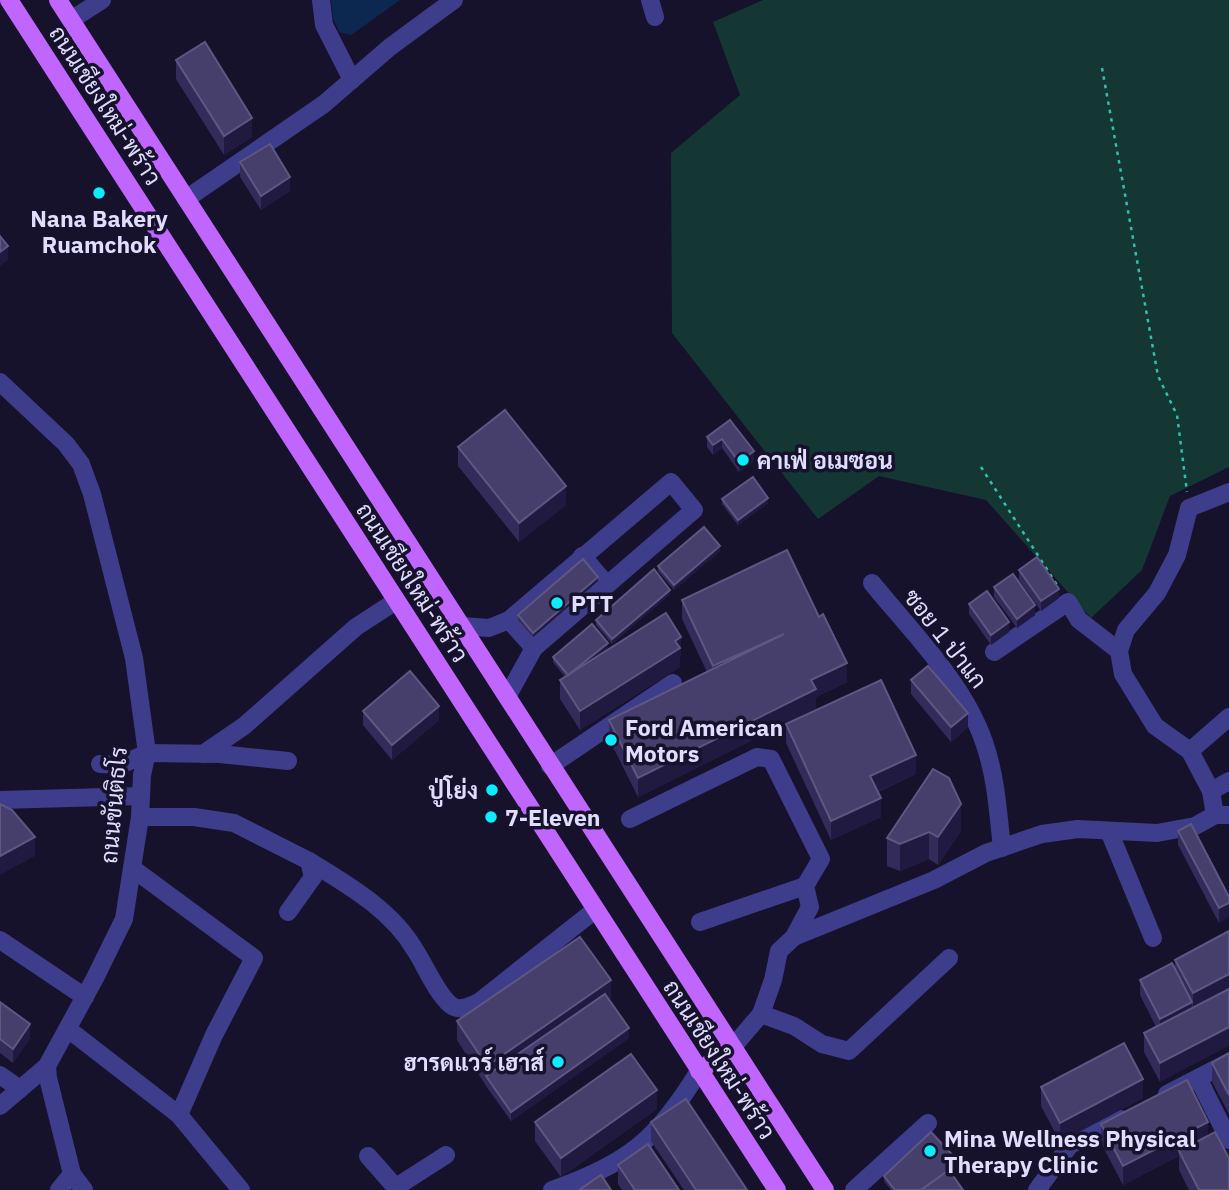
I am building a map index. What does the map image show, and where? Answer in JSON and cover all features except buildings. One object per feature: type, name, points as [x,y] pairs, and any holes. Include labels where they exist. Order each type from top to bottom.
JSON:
[{"type":"main road","name":"ถนนเชียงใหม่-พร้าว","points":[[9,0],[777,1190]]},
{"type":"main road","name":"ถนนเชียงใหม่-พร้าว","points":[[58,0],[825,1190]]},
{"type":"main road","points":[[699,1072],[732,1048]]},
{"type":"street","points":[[71,20],[102,0]]},
{"type":"street","points":[[321,0],[324,25],[352,80]]},
{"type":"street","points":[[186,199],[324,104],[390,47],[454,0]]},
{"type":"street","name":"ถนนขันติธโร","points":[[0,382],[66,444],[81,464],[92,494],[134,658],[147,753],[124,919],[47,1066],[0,1106]]},
{"type":"street","points":[[462,626],[489,628],[509,620],[671,482],[694,510],[534,648],[507,697]]},
{"type":"street","points":[[794,937],[934,880],[986,853],[1042,834],[1078,829],[1157,833],[1195,827],[1222,815],[1190,751],[1155,726],[1123,674],[1119,651],[1126,630],[1157,593],[1177,555],[1189,508],[1229,492]]},
{"type":"street","points":[[582,556],[607,585]]},
{"type":"street","name":"ซอย 1 ป่าแก","points":[[872,583],[952,681],[969,708],[984,739],[994,777],[1002,848]]},
{"type":"street","points":[[203,754],[251,720],[356,627],[396,601]]},
{"type":"street","points":[[994,652],[1068,602],[1079,620],[1119,651]]},
{"type":"street","points":[[509,620],[534,648]]},
{"type":"street","points":[[550,766],[673,683]]},
{"type":"street","points":[[1190,751],[1229,717]]},
{"type":"street","points":[[100,764],[121,765],[147,753],[203,754],[288,761]]},
{"type":"street","points":[[630,819],[757,757],[771,759],[821,859],[805,886],[700,922]]},
{"type":"street","points":[[1211,791],[1229,781]]},
{"type":"street","points":[[0,800],[141,796]]},
{"type":"street","points":[[140,817],[194,817],[234,823],[309,861],[361,894],[405,933],[443,997],[452,1006],[463,1009],[479,1002],[595,910]]},
{"type":"street","points":[[1109,831],[1153,938]]},
{"type":"street","points":[[288,912],[313,877],[309,861]]},
{"type":"street","points":[[132,868],[254,958],[214,1035],[179,1115]]},
{"type":"street","points":[[732,1048],[761,1014],[773,980],[779,951],[794,937],[810,907],[805,886]]},
{"type":"street","points":[[0,940],[85,997]]},
{"type":"street","points":[[761,1014],[794,1026],[822,1044],[849,1051],[949,958]]},
{"type":"street","points":[[68,1029],[179,1115],[241,1190]]},
{"type":"street","points":[[1037,1190],[1070,1145],[1229,1062]]},
{"type":"street","points":[[47,1066],[72,1174],[84,1190]]},
{"type":"street","points":[[552,1190],[615,1164],[643,1143],[668,1119],[699,1072]]},
{"type":"street","points":[[0,1074],[20,1089]]},
{"type":"street","points":[[1198,1078],[1229,1140]]},
{"type":"street","points":[[854,1190],[928,1123]]},
{"type":"street","points":[[368,1156],[397,1189],[446,1155]]},
{"type":"street","points":[[59,1190],[72,1174]]},
{"type":"path","points":[[1102,68],[1158,376],[1177,415],[1189,508]]},
{"type":"path","points":[[981,467],[1068,602]]},
{"type":"green space","points":[[763,0],[1229,0],[1229,467],[1170,496],[1142,570],[1091,618],[986,500],[879,476],[818,519],[672,333],[671,153],[740,95],[713,22]]},
{"type":"water","points":[[331,0],[400,0],[351,35],[339,32],[333,18]]},
{"type":"place","name":"Nana Bakery Ruamchok","points":[[99,193]]},
{"type":"place","name":"คาเฟ่ อเมซอน","points":[[743,460]]},
{"type":"place","name":"PTT","points":[[557,603]]},
{"type":"place","name":"Ford American Motors","points":[[611,740]]},
{"type":"place","name":"ปู่โย่ง","points":[[492,790]]},
{"type":"place","name":"7-Eleven","points":[[491,817]]},
{"type":"place","name":"ฮารดแวร์ เฮาส์","points":[[558,1062]]},
{"type":"place","name":"Mina Wellness Physical Therapy Clinic","points":[[930,1151]]}]
